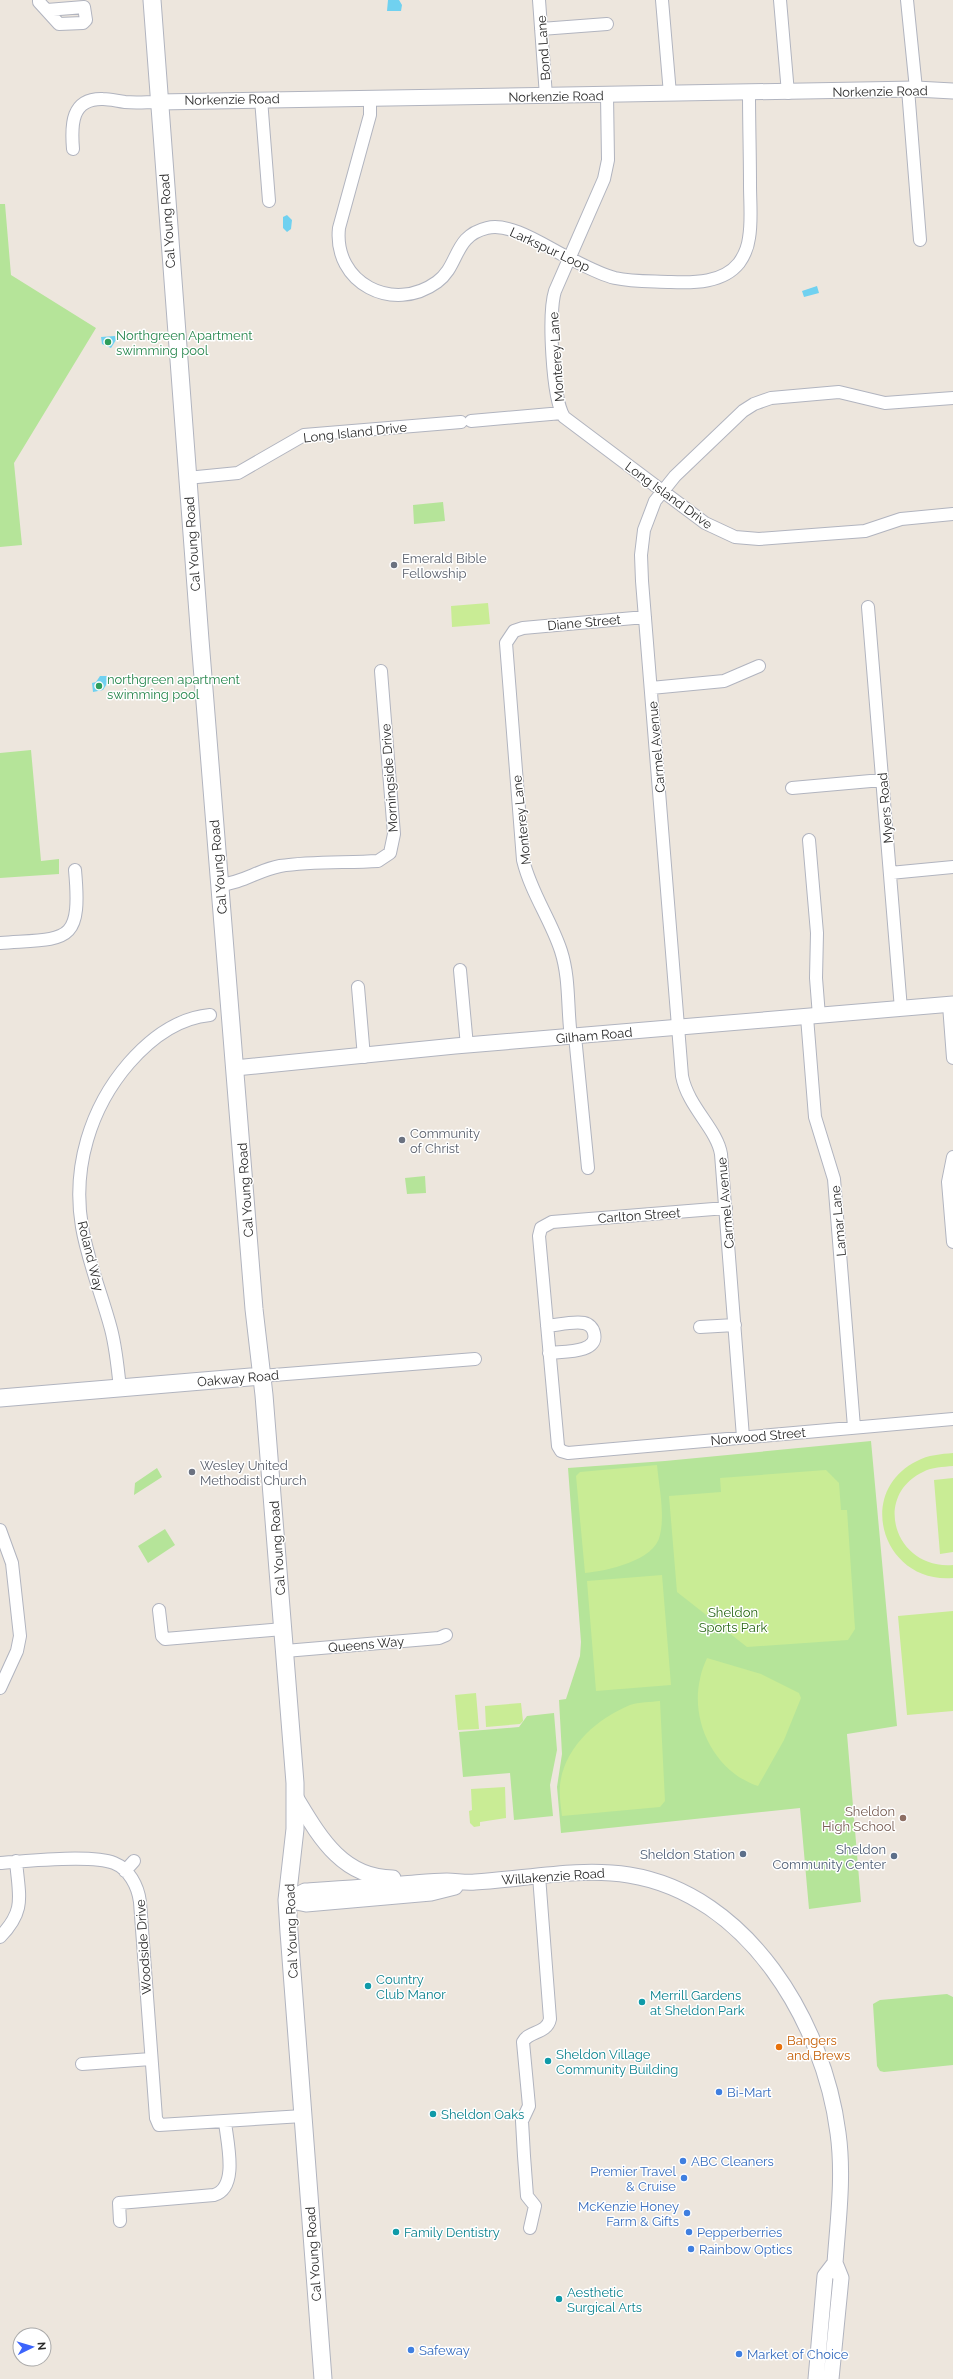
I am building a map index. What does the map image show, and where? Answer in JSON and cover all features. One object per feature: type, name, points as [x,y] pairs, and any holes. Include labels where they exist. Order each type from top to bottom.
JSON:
[{"type":"main road","name":"Cal Young Road","points":[[152,0],[187,478],[296,1798],[295,1829],[287,1900],[323,2379]]},
{"type":"main road","name":"Oakway Road","points":[[0,1398],[261,1376]]},
{"type":"street","points":[[39,0],[47,10]]},
{"type":"street","name":"Bond Lane","points":[[539,0],[546,96]]},
{"type":"street","points":[[662,0],[670,94]]},
{"type":"street","points":[[780,0],[788,93]]},
{"type":"street","points":[[907,0],[920,240]]},
{"type":"street","points":[[541,29],[607,24]]},
{"type":"street","name":"Norkenzie Road","points":[[159,102],[261,99],[749,92],[788,93],[912,89],[953,92]]},
{"type":"street","name":"Larkspur Loop","points":[[370,98],[370,115],[338,234],[340,255],[356,279],[374,290],[387,293],[412,292],[425,288],[445,274],[457,249],[467,237],[491,227],[512,230],[608,276],[633,280],[702,282],[725,274],[736,266],[743,255],[749,239],[749,92]]},
{"type":"street","name":"Monterey Lane","points":[[562,413],[557,398],[551,314],[555,291],[604,179],[608,160],[607,95]]},
{"type":"street","points":[[73,148],[73,120],[76,112],[86,104],[103,99],[132,102],[159,102]]},
{"type":"street","points":[[261,99],[269,201]]},
{"type":"street","name":"Carmel Avenue","points":[[743,1437],[721,1151],[690,1100],[683,1083],[641,568],[642,542],[647,519],[663,491],[743,411],[766,398],[839,392],[885,403],[953,398]]},
{"type":"street","name":"Long Island Drive","points":[[187,478],[238,474],[304,435],[562,413],[571,423],[711,527],[735,537],[752,539],[865,531],[900,519],[953,514]]},
{"type":"street","name":"Myers Road","points":[[868,607],[901,1009]]},
{"type":"street","name":"Diane Street","points":[[523,628],[645,617]]},
{"type":"street","name":"Monterey Lane","points":[[523,628],[514,631],[506,643],[522,846],[531,886],[557,941],[565,964],[588,1168]]},
{"type":"street","points":[[651,688],[724,681],[759,666]]},
{"type":"street","name":"Morningside Drive","points":[[220,885],[238,883],[264,871],[280,866],[378,860],[390,853],[394,834],[381,671]]},
{"type":"street","points":[[792,788],[882,780]]},
{"type":"street","name":"Lamar Lane","points":[[809,840],[817,933],[813,1017],[815,1117],[834,1179],[854,1427]]},
{"type":"street","points":[[890,873],[953,867]]},
{"type":"street","points":[[0,943],[56,938],[68,931],[76,918],[78,908],[75,870]]},
{"type":"street","points":[[460,970],[467,1046]]},
{"type":"street","points":[[358,987],[364,1057]]},
{"type":"street","points":[[951,1005],[953,1058]]},
{"type":"street","name":"Gilham Road","points":[[235,1068],[364,1057],[573,1036],[951,1005]]},
{"type":"street","name":"Roland Way","points":[[120,1389],[113,1337],[82,1226],[79,1187],[85,1147],[90,1127],[100,1105],[110,1088],[132,1060],[160,1034],[174,1025],[195,1017],[210,1015]]},
{"type":"street","points":[[953,1157],[948,1182],[953,1242]]},
{"type":"street","name":"Carlton Street","points":[[547,1326],[539,1236],[542,1226],[552,1222],[726,1208]]},
{"type":"street","points":[[585,1323],[592,1328],[595,1336],[592,1344],[584,1349],[549,1353],[547,1326],[585,1323]]},
{"type":"street","points":[[700,1327],[734,1325]]},
{"type":"street","name":"Norwood Street","points":[[549,1353],[558,1446],[563,1452],[953,1419]]},
{"type":"street","name":"Oakway Road","points":[[261,1376],[475,1359]]},
{"type":"street","points":[[0,1530],[12,1563],[20,1636],[18,1651],[0,1688]]},
{"type":"street","points":[[159,1610],[162,1636],[165,1639],[283,1629]]},
{"type":"street","name":"Queens Way","points":[[285,1651],[439,1638],[446,1635]]},
{"type":"street","points":[[296,1798],[327,1846],[345,1863],[356,1870],[389,1878],[431,1878],[446,1881]]},
{"type":"street","name":"Woodside Drive","points":[[0,1863],[16,1861],[98,1860],[114,1863],[125,1871],[135,1883],[140,1897],[151,2059],[156,2118],[159,2125],[303,2116]]},
{"type":"street","points":[[0,1937],[12,1924],[18,1914],[20,1902],[16,1861]]},
{"type":"street","points":[[125,1871],[134,1861]]},
{"type":"street","name":"Willakenzie Road","points":[[287,1900],[305,1891],[446,1881],[473,1882],[539,1876],[611,1872],[646,1878],[690,1895],[716,1912],[741,1934],[768,1966],[789,1995],[805,2024],[823,2068],[835,2112],[840,2164],[835,2263],[841,2278],[831,2379]]},
{"type":"street","points":[[530,2228],[535,2206],[527,2196],[522,2124],[529,2106],[523,2040],[542,2031],[550,2019],[539,1876]]},
{"type":"street","name":"Willakenzie Road","points":[[287,1900],[306,1904],[431,1893],[473,1882]]},
{"type":"street","points":[[82,2064],[151,2059]]},
{"type":"street","points":[[120,2221],[118,2197],[214,2195],[221,2192],[225,2188],[229,2179],[225,2122]]},
{"type":"street","name":"Willakenzie Road","points":[[816,2379],[825,2276],[835,2263]]},
{"type":"green space","points":[[0,204],[5,204],[11,275],[96,328],[14,463],[22,545],[0,547]]},
{"type":"green space","points":[[443,502],[445,521],[414,524],[413,505]]},
{"type":"green space","points":[[488,603],[490,624],[452,627],[451,606]]},
{"type":"green space","points":[[31,750],[41,861],[59,859],[59,874],[0,878],[0,753]]},
{"type":"green space","points":[[425,1176],[426,1193],[407,1194],[405,1178]]},
{"type":"green space","name":"Sheldon Sports Park","points":[[871,1441],[897,1726],[847,1734],[861,1902],[809,1909],[800,1808],[561,1833],[557,1787],[562,1754],[559,1700],[566,1699],[580,1656],[581,1642],[568,1468],[665,1461]]},
{"type":"green space","points":[[953,1453],[953,1466],[926,1470],[907,1483],[898,1498],[895,1514],[897,1530],[905,1544],[917,1556],[933,1563],[953,1565],[953,1578],[929,1576],[909,1567],[894,1552],[885,1533],[882,1513],[886,1493],[898,1475],[917,1461],[926,1457]]},
{"type":"green space","points":[[657,1465],[662,1518],[660,1535],[656,1544],[649,1552],[628,1563],[605,1570],[585,1573],[576,1476],[580,1472]]},
{"type":"green space","points":[[157,1468],[162,1477],[134,1495],[135,1483]]},
{"type":"green space","points":[[826,1470],[839,1483],[841,1510],[847,1510],[855,1629],[848,1640],[747,1647],[677,1592],[669,1496],[721,1492],[720,1478]]},
{"type":"green space","points":[[953,1478],[953,1552],[940,1554],[934,1480]]},
{"type":"green space","points":[[165,1529],[175,1545],[148,1563],[138,1546]]},
{"type":"green space","points":[[662,1575],[671,1685],[596,1691],[587,1581]]},
{"type":"green space","points":[[953,1611],[953,1711],[907,1715],[898,1616]]},
{"type":"green space","points":[[707,1658],[761,1674],[799,1693],[801,1698],[784,1740],[758,1786],[743,1779],[729,1769],[718,1757],[709,1743],[703,1728],[699,1712],[698,1695],[701,1674]]},
{"type":"green space","points":[[476,1693],[479,1729],[458,1730],[455,1695]]},
{"type":"green space","points":[[660,1701],[665,1801],[660,1807],[562,1816],[560,1785],[563,1772],[575,1747],[584,1736],[605,1718],[630,1705]]},
{"type":"green space","points":[[521,1703],[523,1721],[520,1724],[486,1727],[485,1706]]},
{"type":"green space","points":[[554,1713],[557,1750],[550,1785],[553,1816],[514,1820],[510,1773],[463,1777],[459,1732],[519,1727],[527,1716]]},
{"type":"green space","points":[[505,1787],[506,1818],[480,1822],[480,1826],[474,1827],[470,1823],[469,1811],[472,1810],[471,1789]]},
{"type":"green space","points":[[947,1994],[953,1997],[953,2065],[884,2072],[880,2071],[877,2066],[873,2004],[880,2000]]},
{"type":"water","points":[[388,0],[399,0],[402,5],[401,11],[387,11]]},
{"type":"water","points":[[287,215],[292,220],[291,229],[287,232],[283,228],[283,217]]},
{"type":"water","points":[[817,286],[819,293],[804,297],[802,291]]},
{"type":"water","name":"Northgreen Apartment swimming pool","points":[[115,336],[116,340],[111,348],[102,344],[101,337]]},
{"type":"water","name":"northgreen apartment swimming pool","points":[[100,676],[107,676],[108,682],[103,690],[93,692],[92,683],[96,682]]},
{"type":"place","name":"Northgreen Apartment swimming pool","points":[[108,342]]},
{"type":"place","name":"Emerald Bible Fellowship","points":[[394,565]]},
{"type":"place","name":"northgreen apartment swimming pool","points":[[99,686]]},
{"type":"place","name":"Community of Christ","points":[[402,1140]]},
{"type":"place","name":"Wesley United Methodist Church","points":[[192,1472]]},
{"type":"place","name":"Sheldon High School","points":[[903,1818]]},
{"type":"place","name":"Sheldon Station","points":[[743,1854]]},
{"type":"place","name":"Sheldon Community Center","points":[[894,1856]]},
{"type":"place","name":"Country Club Manor","points":[[368,1986]]},
{"type":"place","name":"Merrill Gardens at Sheldon Park","points":[[642,2002]]},
{"type":"place","name":"Bangers and Brews","points":[[779,2047]]},
{"type":"place","name":"Sheldon Village Community Building","points":[[548,2061]]},
{"type":"place","name":"Bi-Mart","points":[[719,2092]]},
{"type":"place","name":"Sheldon Oaks","points":[[433,2114]]},
{"type":"place","name":"ABC Cleaners","points":[[683,2161]]},
{"type":"place","name":"Premier Travel & Cruise","points":[[684,2178]]},
{"type":"place","name":"McKenzie Honey Farm & Gifts","points":[[687,2213]]},
{"type":"place","name":"Family Dentistry","points":[[396,2232]]},
{"type":"place","name":"Pepperberries","points":[[689,2232]]},
{"type":"place","name":"Rainbow Optics","points":[[691,2249]]},
{"type":"place","name":"Aesthetic Surgical Arts","points":[[559,2299]]},
{"type":"place","name":"Safeway","points":[[411,2350]]},
{"type":"place","name":"Market of Choice","points":[[739,2354]]}]
